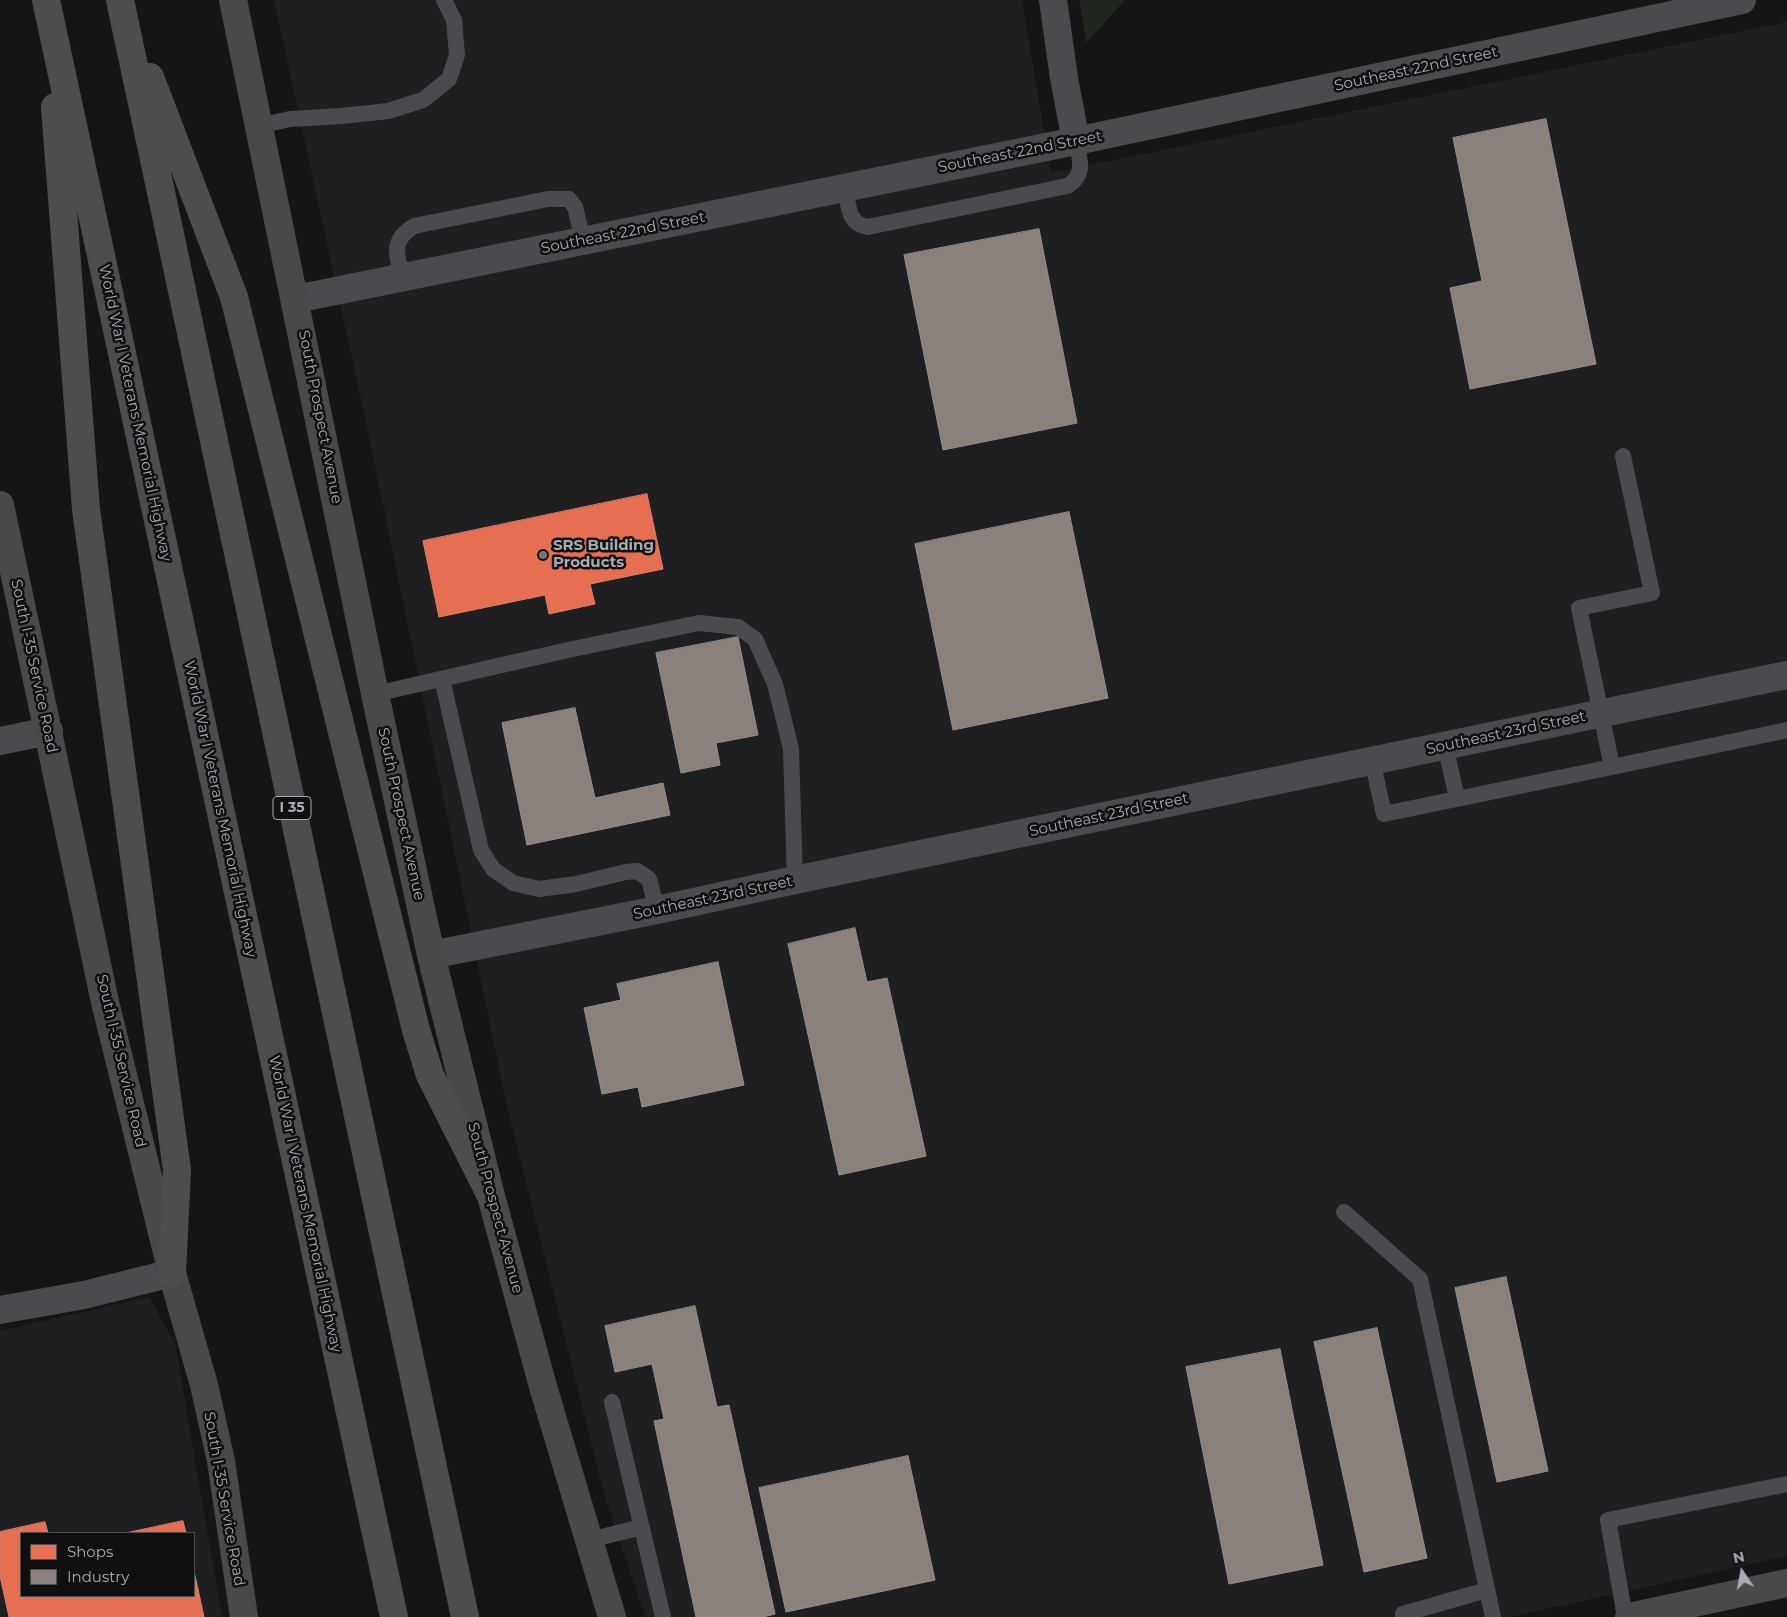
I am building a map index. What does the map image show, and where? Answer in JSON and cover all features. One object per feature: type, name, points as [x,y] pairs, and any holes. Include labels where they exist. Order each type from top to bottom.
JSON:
[{"type":"highway","points":[[120,0],[234,297],[416,1030],[430,1075],[491,1196]]},
{"type":"highway","name":"I 35","points":[[120,0],[465,1617]]},
{"type":"highway","points":[[46,1],[86,509],[176,1170],[172,1272]]},
{"type":"highway","name":"World War I Veterans Memorial Highway","points":[[46,1],[394,1617]]},
{"type":"main road","name":"South Prospect Avenue","points":[[233,0],[431,955],[491,1196],[544,1390],[612,1617]]},
{"type":"main road","name":"South I-35 Service Road","points":[[0,505],[106,1002],[172,1272],[204,1385],[221,1461],[244,1617]]},
{"type":"main road","points":[[1629,1617],[1787,1583]]},
{"type":"street","points":[[1053,0],[1064,78],[1076,141]]},
{"type":"street","name":"Southeast 22nd Street","points":[[296,299],[1076,141],[1742,0]]},
{"type":"street","name":"Southeast 23rd Street","points":[[431,955],[657,910],[1787,675]]},
{"type":"street","points":[[0,741],[49,731]]},
{"type":"street","points":[[0,1310],[84,1295],[172,1272]]},
{"type":"lane","points":[[259,126],[290,119],[388,111],[423,100],[449,79],[457,55],[454,20],[444,0]]},
{"type":"lane","points":[[845,188],[853,220],[858,226],[868,227],[1067,186],[1075,181],[1080,172],[1076,141]]},
{"type":"lane","points":[[402,277],[396,247],[400,238],[414,226],[548,199],[568,199],[575,207],[583,240]]},
{"type":"lane","points":[[1612,767],[1579,608],[1652,593],[1623,456]]},
{"type":"lane","points":[[376,694],[568,650],[699,623],[738,627],[755,639],[775,684],[791,749],[795,880]]},
{"type":"lane","points":[[442,679],[481,850],[493,869],[513,884],[539,889],[576,884],[637,871],[649,879],[657,910]]},
{"type":"lane","points":[[1372,760],[1384,814],[1787,730]]},
{"type":"lane","points":[[1445,745],[1457,798]]},
{"type":"lane","points":[[1344,1212],[1420,1279],[1493,1617]]},
{"type":"lane","points":[[612,1402],[663,1617]]},
{"type":"lane","points":[[1625,1617],[1608,1520],[1787,1484]]},
{"type":"lane","points":[[589,1540],[642,1527]]},
{"type":"lane","points":[[1403,1617],[1403,1614],[1487,1590]]},
{"type":"shaded area","points":[[274,0],[1022,0],[1051,173],[1787,22],[1787,1556],[1510,1617],[645,1617],[603,1491],[507,1107],[368,432]]},
{"type":"shaded area","points":[[1079,0],[1125,0],[1086,43]]},
{"type":"shaded area","points":[[149,1297],[175,1343],[222,1617],[0,1617],[0,1331]]},
{"type":"building: Shops","name":"SRS Building Products","points":[[647,494],[663,569],[590,584],[595,604],[549,614],[545,595],[439,617],[423,541]]},
{"type":"building: Shops","points":[[183,1521],[186,1532],[131,1532]]},
{"type":"building: Shops","points":[[45,1522],[48,1532],[20,1532],[20,1597],[195,1597],[195,1576],[204,1617],[9,1617],[0,1576],[0,1532]]},
{"type":"building: Industry","points":[[1546,119],[1596,364],[1470,389],[1450,288],[1482,281],[1453,138]]},
{"type":"building: Industry","points":[[1039,229],[1077,423],[943,450],[904,255]]},
{"type":"building: Industry","points":[[1069,512],[1108,698],[953,730],[915,544]]},
{"type":"building: Industry","points":[[738,637],[758,735],[716,743],[720,765],[681,773],[656,653]]},
{"type":"building: Industry","points":[[575,708],[595,798],[663,783],[670,815],[527,845],[502,723]]},
{"type":"building: Industry","points":[[855,928],[867,982],[887,978],[926,1156],[839,1175],[788,944]]},
{"type":"building: Industry","points":[[718,962],[744,1085],[642,1107],[638,1087],[602,1094],[584,1008],[621,1000],[617,984]]},
{"type":"building: Industry","points":[[1506,1277],[1548,1471],[1497,1482],[1455,1288]]},
{"type":"building: Industry","points":[[695,1306],[717,1407],[729,1405],[775,1614],[763,1617],[696,1617],[654,1421],[664,1419],[652,1364],[615,1372],[605,1326]]},
{"type":"building: Industry","points":[[1377,1328],[1427,1558],[1364,1572],[1314,1342]]},
{"type":"building: Industry","points":[[1280,1349],[1323,1565],[1229,1584],[1186,1367]]},
{"type":"building: Industry","points":[[908,1456],[935,1580],[786,1612],[759,1488]]},
{"type":"place","name":"SRS Building Products","points":[[543,555]]}]
